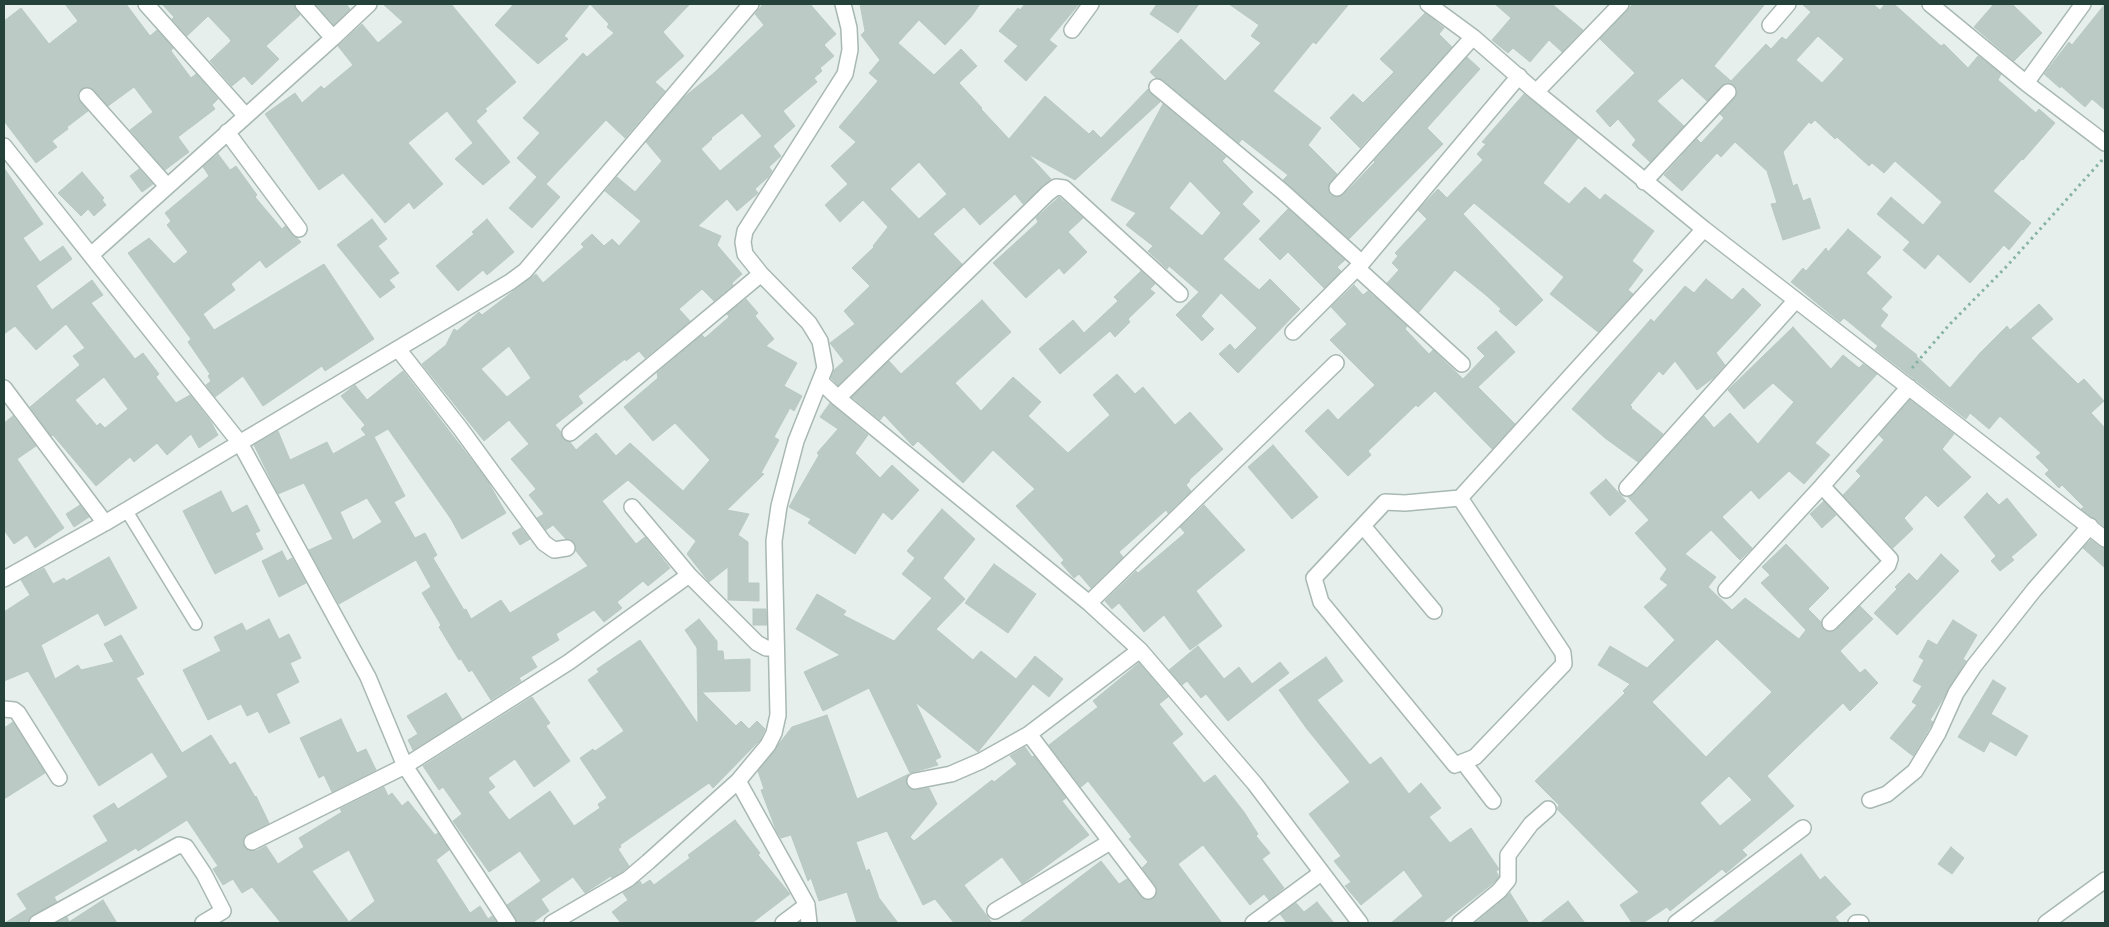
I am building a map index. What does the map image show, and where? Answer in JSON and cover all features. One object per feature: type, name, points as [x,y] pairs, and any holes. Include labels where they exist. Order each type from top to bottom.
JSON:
[{"type":"street","points":[[146,4],[246,116]]},
{"type":"street","points":[[304,4],[333,38]]},
{"type":"street","points":[[91,255],[369,4]]},
{"type":"street","points":[[4,579],[105,523],[510,282],[525,271],[750,4]]},
{"type":"street","points":[[552,923],[628,879],[738,781],[768,745],[774,733],[778,715],[774,541],[779,506],[796,441],[825,368],[820,341],[809,323],[761,274],[745,254],[743,242],[745,231],[845,74],[850,50],[849,28],[843,4]]},
{"type":"street","points":[[1072,30],[1091,4]]},
{"type":"street","points":[[1428,4],[1473,37],[1644,182],[2105,538]]},
{"type":"street","points":[[1536,92],[1621,4]]},
{"type":"street","points":[[1770,26],[1788,4]]},
{"type":"street","points":[[1930,4],[2026,83],[2105,143]]},
{"type":"street","points":[[2026,83],[2083,4]]},
{"type":"street","points":[[1337,188],[1473,37]]},
{"type":"street","points":[[1293,332],[1360,265],[1519,76]]},
{"type":"street","points":[[1157,87],[1282,191],[1462,364]]},
{"type":"street","points":[[1644,182],[1728,92]]},
{"type":"street","points":[[87,96],[167,186]]},
{"type":"street","points":[[227,132],[299,229]]},
{"type":"street","points":[[4,146],[240,443],[368,677],[405,766],[508,923]]},
{"type":"street","points":[[838,398],[1056,187],[1064,188],[1180,294]]},
{"type":"street","points":[[1460,498],[1563,653],[1564,664],[1475,757],[1455,765],[1321,602],[1314,578],[1385,502],[1405,503],[1460,498],[1704,229]]},
{"type":"street","points":[[570,433],[761,274]]},
{"type":"street","points":[[1627,488],[1796,300]]},
{"type":"street","points":[[398,349],[460,428],[544,543],[554,550],[567,548]]},
{"type":"street","points":[[1089,603],[1336,363]]},
{"type":"street","points":[[821,382],[838,398],[1089,603],[1140,650],[1255,784],[1360,923]]},
{"type":"street","points":[[1726,590],[1822,486],[1909,387]]},
{"type":"street","points":[[4,388],[105,523]]},
{"type":"street","points":[[1822,486],[1890,559],[1888,565],[1830,623]]},
{"type":"street","points":[[632,507],[689,575],[757,643],[766,648],[775,648]]},
{"type":"street","points":[[1363,526],[1434,610]]},
{"type":"street","points":[[1870,800],[1887,794],[1915,771],[1938,733],[1956,694],[1974,666],[2034,590],[2090,526]]},
{"type":"street","points":[[252,842],[405,766],[568,662],[689,575]]},
{"type":"street","points":[[915,780],[951,774],[981,761],[1029,734],[1140,650]]},
{"type":"street","points":[[4,709],[14,710],[18,713],[59,778]]},
{"type":"street","points":[[1029,734],[1148,891]]},
{"type":"street","points":[[1464,763],[1493,800]]},
{"type":"street","points":[[738,781],[807,905],[809,923]]},
{"type":"street","points":[[1460,923],[1499,891],[1508,880],[1508,855],[1531,824],[1548,809]]},
{"type":"street","points":[[1676,923],[1803,828]]},
{"type":"street","points":[[995,911],[1110,842]]},
{"type":"street","points":[[37,923],[179,845],[186,847],[204,874],[226,917],[203,923]]},
{"type":"street","points":[[1253,923],[1321,873]]},
{"type":"street","points":[[2046,923],[2105,880]]},
{"type":"street","points":[[783,923],[807,905]]},
{"type":"street","points":[[1856,923],[1861,923]]},
{"type":"lane","points":[[126,510],[196,624]]},
{"type":"path","points":[[1909,387],[1910,373],[1916,362],[1949,325],[2007,266],[2105,157]]},
{"type":"building","points":[[65,4],[126,4],[150,36],[157,30],[173,48],[171,51],[191,78],[196,74],[218,99],[212,105],[215,109],[178,137],[189,152],[165,170],[130,130],[153,112],[134,87],[108,106],[90,87],[81,89],[78,93],[78,98],[88,111],[52,141],[57,147],[36,163],[4,121],[4,21],[21,8],[49,44],[78,21]]},
{"type":"building","points":[[162,4],[294,4],[300,15],[266,46],[279,59],[252,85],[244,76],[232,86],[210,61],[231,41],[229,38],[208,16],[187,36]]},
{"type":"building","points":[[315,4],[346,4],[350,9],[334,25]]},
{"type":"building","points":[[383,4],[451,4],[516,82],[485,109],[487,111],[476,121],[510,162],[483,185],[455,159],[473,143],[447,111],[408,143],[443,184],[414,209],[409,202],[385,223],[343,173],[319,190],[265,114],[295,93],[302,103],[321,86],[324,89],[353,65],[338,46],[362,24],[378,43],[403,22]]},
{"type":"building","points":[[514,4],[590,4],[564,36],[568,39],[538,64],[495,25]]},
{"type":"building","points":[[590,4],[690,4],[663,32],[684,56],[655,82],[665,91],[625,138],[606,120],[546,184],[560,197],[532,228],[509,208],[537,177],[517,158],[540,133],[523,118],[583,53],[587,57],[614,33],[607,27],[609,24]]},
{"type":"building","points":[[763,4],[810,4],[836,34],[824,45],[834,56],[820,68],[822,71],[814,78],[817,82],[783,111],[795,126],[773,146],[781,156],[769,167],[772,171],[768,177],[755,189],[758,193],[737,211],[727,199],[698,226],[721,236],[717,245],[742,274],[732,283],[733,285],[714,301],[702,289],[679,309],[690,321],[645,358],[639,351],[626,361],[625,359],[578,396],[583,403],[555,425],[561,432],[563,439],[570,442],[576,450],[596,433],[616,456],[630,443],[683,491],[710,460],[675,423],[653,441],[624,407],[658,378],[657,373],[702,335],[705,338],[729,317],[727,314],[746,299],[758,313],[755,316],[774,339],[766,346],[797,363],[784,386],[802,396],[794,411],[790,408],[774,437],[779,440],[761,473],[764,474],[727,510],[749,514],[738,535],[748,542],[748,583],[759,583],[759,601],[728,600],[728,567],[709,582],[687,554],[696,541],[628,480],[602,501],[636,544],[645,537],[670,568],[648,586],[643,581],[617,602],[622,608],[604,622],[594,610],[556,634],[559,640],[531,657],[537,667],[519,678],[521,681],[491,700],[472,670],[469,672],[461,659],[459,660],[439,627],[441,625],[422,593],[431,587],[416,560],[339,604],[309,550],[333,539],[304,483],[278,494],[254,445],[278,431],[290,460],[327,442],[333,454],[366,435],[361,429],[365,425],[341,396],[355,385],[367,400],[403,371],[487,480],[506,513],[462,539],[451,519],[388,429],[374,437],[405,496],[394,502],[415,538],[425,533],[437,555],[433,558],[471,619],[501,600],[510,613],[588,566],[576,551],[574,542],[566,539],[553,525],[546,530],[537,518],[544,514],[529,495],[536,489],[511,459],[529,444],[509,420],[484,441],[422,364],[446,345],[454,329],[457,331],[479,312],[482,315],[536,274],[543,283],[584,247],[581,244],[592,234],[604,246],[612,239],[619,246],[641,221],[605,191],[617,177],[635,192],[662,161],[646,142],[684,97],[714,73],[764,25],[755,14]],"holes":[[[742,113],[762,136],[720,171],[701,149],[711,138]],[[509,346],[531,378],[507,397],[481,369]],[[367,498],[382,522],[353,540],[340,512]]]},
{"type":"building","points":[[860,4],[980,4],[971,17],[945,45],[919,20],[898,43],[934,75],[961,49],[977,66],[959,83],[1009,139],[1045,96],[1089,134],[1093,130],[1101,138],[1148,89],[1160,102],[1075,180],[1028,154],[1051,179],[1023,204],[1015,194],[980,225],[964,207],[933,234],[962,264],[838,385],[831,378],[834,370],[844,361],[830,343],[855,324],[844,311],[870,286],[852,268],[874,247],[888,227],[863,200],[840,222],[825,205],[848,184],[831,166],[856,142],[839,127],[878,81],[869,73],[880,60],[861,35],[865,31]],"holes":[[[919,162],[947,194],[919,219],[890,189]]]},
{"type":"building","points":[[1025,4],[1079,4],[1049,40],[1057,46],[1026,81],[1004,61],[1018,46],[999,31],[1018,8],[1020,10]]},
{"type":"building","points":[[1157,4],[1199,4],[1178,33],[1150,14]]},
{"type":"building","points":[[1229,4],[1349,4],[1316,44],[1313,42],[1273,91],[1321,128],[1308,145],[1337,174],[1328,187],[1330,195],[1335,197],[1344,194],[1375,162],[1467,57],[1480,69],[1427,128],[1443,144],[1349,239],[1283,180],[1288,175],[1242,139],[1239,143],[1163,80],[1156,78],[1150,72],[1181,39],[1225,81],[1261,43],[1251,36],[1259,25]]},
{"type":"building","points":[[1495,4],[1552,4],[1583,30],[1562,52],[1549,40],[1530,62],[1513,48],[1508,53],[1492,40],[1511,18]]},
{"type":"building","points":[[1633,4],[1765,4],[1714,66],[1731,81],[1766,44],[1771,49],[1782,37],[1786,40],[1811,12],[1802,4],[1873,4],[1880,10],[1885,4],[1894,4],[1941,46],[1944,44],[1968,68],[1978,56],[2001,74],[1998,80],[2036,113],[2039,109],[2055,123],[1993,191],[2031,223],[2009,250],[2004,245],[1970,283],[1938,254],[1925,269],[1903,250],[1910,242],[1877,214],[1891,197],[1923,225],[1942,202],[1895,161],[1884,173],[1872,163],[1869,166],[1815,120],[1811,124],[1809,122],[1783,152],[1793,186],[1797,184],[1803,201],[1810,198],[1820,228],[1783,240],[1771,204],[1777,203],[1767,171],[1735,142],[1721,157],[1717,153],[1682,191],[1664,175],[1697,139],[1701,143],[1724,118],[1720,114],[1735,98],[1737,90],[1731,83],[1725,83],[1707,101],[1682,78],[1657,101],[1684,126],[1650,162],[1632,145],[1636,140],[1618,119],[1610,127],[1596,111],[1635,73],[1600,39]],"holes":[[[1818,36],[1844,59],[1822,83],[1796,60]]]},
{"type":"building","points":[[1994,4],[2012,4],[2042,33],[2014,61],[1974,27]]},
{"type":"building","points":[[2105,4],[2105,110],[2092,99],[2085,107],[2044,74],[2069,42],[2072,45]]},
{"type":"building","points":[[1425,13],[1444,28],[1439,34],[1452,47],[1360,148],[1330,118],[1353,94],[1363,103],[1394,72],[1380,59]]},
{"type":"building","points":[[1524,94],[1578,138],[1543,183],[1569,204],[1585,187],[1600,200],[1605,194],[1654,231],[1632,261],[1643,270],[1628,290],[1633,294],[1598,332],[1550,294],[1564,277],[1474,203],[1463,214],[1543,300],[1516,326],[1499,311],[1501,309],[1487,296],[1455,270],[1419,312],[1387,283],[1399,270],[1392,263],[1398,256],[1395,253],[1427,219],[1418,210],[1438,189],[1447,198],[1483,160],[1477,154],[1486,144],[1482,142]]},
{"type":"building","points":[[1163,104],[1226,157],[1222,161],[1253,192],[1242,204],[1260,221],[1223,259],[1259,290],[1270,279],[1300,309],[1238,373],[1219,354],[1230,344],[1235,350],[1257,328],[1221,293],[1201,316],[1214,329],[1202,341],[1176,315],[1199,292],[1169,266],[1167,269],[1148,251],[1153,246],[1126,225],[1136,213],[1111,200]],"holes":[[[1190,181],[1221,213],[1202,236],[1169,208]]]},
{"type":"building","points":[[218,154],[230,170],[236,166],[257,195],[255,197],[282,229],[285,226],[301,242],[266,268],[260,260],[231,284],[235,290],[203,314],[214,330],[324,264],[374,339],[325,371],[322,366],[263,406],[243,376],[215,397],[206,385],[211,381],[208,376],[210,374],[188,342],[191,339],[128,253],[149,238],[174,264],[188,252],[167,225],[171,221],[165,213],[209,176],[203,167]]},
{"type":"building","points":[[4,168],[43,224],[23,238],[40,262],[63,246],[72,259],[36,286],[52,310],[92,280],[103,295],[91,303],[135,359],[143,353],[159,374],[156,377],[176,403],[190,395],[211,422],[218,435],[199,448],[191,434],[167,455],[157,443],[134,462],[130,457],[96,486],[53,435],[51,436],[30,407],[80,365],[73,356],[85,348],[66,324],[36,350],[15,326],[4,334]],"holes":[[[104,377],[128,409],[105,428],[100,423],[97,426],[75,400]]]},
{"type":"building","points":[[139,169],[153,184],[142,192],[130,176]]},
{"type":"building","points":[[82,172],[104,198],[102,200],[106,205],[94,216],[88,209],[81,216],[58,193]]},
{"type":"building","points":[[1059,197],[1083,218],[1068,232],[1087,252],[1064,274],[1059,268],[1026,298],[993,263],[1038,222],[1036,218]]},
{"type":"building","points":[[1288,209],[1345,260],[1337,267],[1341,271],[1324,288],[1288,252],[1280,260],[1259,239]]},
{"type":"building","points":[[372,219],[387,239],[378,246],[399,273],[389,280],[395,287],[380,298],[337,245]]},
{"type":"building","points":[[487,219],[514,252],[487,275],[483,270],[458,291],[436,266],[474,234],[472,232]]},
{"type":"building","points":[[1848,229],[1881,257],[1866,273],[1892,297],[1881,309],[1888,315],[1880,326],[1917,355],[1950,388],[1980,353],[2007,326],[2010,330],[2039,304],[2053,319],[2031,338],[2078,384],[2084,379],[2104,401],[2091,413],[2105,428],[2105,527],[2081,509],[2084,507],[2062,485],[2059,488],[2045,474],[2049,470],[2036,457],[2041,453],[2000,416],[1989,429],[1970,413],[1966,419],[1875,349],[1878,346],[1844,318],[1840,322],[1791,282],[1803,268],[1806,271],[1826,248],[1828,252]]},
{"type":"building","points":[[1141,271],[1155,284],[1150,289],[1155,293],[1128,319],[1130,322],[1115,337],[1110,331],[1060,374],[1039,349],[1073,320],[1084,333],[1118,301],[1114,297]]},
{"type":"building","points":[[1706,279],[1732,300],[1743,288],[1761,305],[1716,353],[1725,365],[1713,378],[1697,390],[1675,361],[1663,375],[1659,371],[1630,405],[1631,408],[1663,434],[1638,462],[1605,438],[1572,409],[1651,319],[1654,322],[1685,286],[1694,293]]},
{"type":"building","points":[[1354,285],[1363,295],[1368,291],[1407,326],[1405,329],[1429,354],[1433,350],[1463,379],[1485,356],[1477,348],[1496,331],[1515,352],[1478,387],[1515,424],[1492,449],[1435,391],[1418,407],[1416,405],[1368,451],[1371,455],[1348,476],[1305,431],[1328,409],[1338,420],[1375,385],[1330,340],[1347,324],[1331,307]]},
{"type":"building","points":[[982,300],[1011,332],[955,383],[981,411],[1013,377],[1041,402],[1028,416],[1068,453],[1110,415],[1093,395],[1117,374],[1135,394],[1143,387],[1175,425],[1190,412],[1223,449],[1189,480],[1186,485],[1191,491],[1168,513],[1166,510],[1119,552],[1123,557],[1091,588],[1079,574],[1074,578],[1061,563],[1064,560],[1016,506],[1035,489],[993,450],[963,483],[918,441],[913,446],[884,415],[880,420],[852,397],[889,361],[901,374]]},
{"type":"building","points":[[1793,327],[1831,369],[1843,355],[1859,368],[1863,364],[1877,374],[1815,443],[1830,455],[1804,484],[1789,471],[1759,499],[1751,490],[1722,517],[1752,548],[1740,560],[1711,530],[1685,554],[1716,577],[1708,587],[1732,610],[1745,598],[1799,639],[1806,630],[1761,583],[1770,575],[1762,567],[1786,544],[1829,588],[1808,609],[1821,622],[1824,630],[1828,632],[1836,630],[1860,606],[1873,619],[1840,651],[1860,673],[1865,669],[1878,683],[1850,711],[1843,703],[1767,776],[1794,806],[1742,850],[1747,855],[1726,873],[1722,869],[1670,911],[1667,907],[1643,923],[1632,923],[1620,905],[1639,892],[1557,809],[1559,805],[1535,781],[1625,693],[1623,691],[1630,684],[1598,665],[1610,646],[1647,668],[1675,640],[1644,607],[1668,585],[1660,579],[1667,569],[1635,533],[1649,520],[1628,497],[1634,494],[1704,416],[1714,428],[1730,413],[1758,444],[1794,402],[1773,383],[1744,409],[1728,390]],"holes":[[[1717,639],[1772,692],[1706,757],[1652,702]],[[1729,776],[1752,800],[1720,826],[1700,803]]]},
{"type":"building","points":[[1910,400],[1954,434],[1942,449],[1971,477],[1938,507],[1926,495],[1904,518],[1913,529],[1893,548],[1843,495],[1861,476],[1856,471],[1884,440],[1879,435]]},
{"type":"building","points":[[830,403],[868,435],[855,453],[880,478],[892,465],[919,490],[892,520],[883,512],[855,554],[808,523],[811,519],[789,507],[819,455],[817,453],[838,429],[820,417]]},
{"type":"building","points":[[13,416],[36,446],[17,459],[64,528],[35,548],[27,535],[14,544],[4,530],[4,423]]},
{"type":"building","points":[[1273,445],[1318,497],[1292,519],[1248,467]]},
{"type":"building","points":[[1606,479],[1626,501],[1610,516],[1590,493]]},
{"type":"building","points":[[221,491],[232,513],[247,505],[260,531],[255,533],[263,549],[215,574],[183,511]]},
{"type":"building","points":[[1987,493],[1999,505],[2007,498],[2037,535],[2011,557],[2014,560],[2000,571],[1991,561],[1996,556],[1964,517]]},
{"type":"building","points":[[1824,501],[1836,515],[1822,528],[1810,514]]},
{"type":"building","points":[[80,505],[89,517],[74,527],[66,514]]},
{"type":"building","points":[[1204,505],[1245,550],[1196,591],[1222,626],[1190,650],[1164,615],[1144,632],[1119,603],[1112,609],[1105,601],[1136,571],[1138,573],[1185,533],[1180,527]]},
{"type":"building","points":[[942,509],[975,539],[943,578],[965,599],[936,629],[973,660],[981,651],[1016,679],[1035,656],[1063,679],[1049,697],[1033,684],[978,752],[915,702],[941,757],[935,760],[938,765],[910,773],[869,688],[823,711],[804,672],[840,655],[796,629],[817,594],[846,611],[843,615],[894,641],[932,598],[902,574],[915,558],[907,551]]},
{"type":"building","points":[[521,528],[530,539],[520,545],[512,533]]},
{"type":"building","points":[[2091,540],[2100,547],[2105,548],[2105,568],[2083,548]]},
{"type":"building","points":[[282,551],[287,561],[292,558],[306,583],[279,597],[262,561]]},
{"type":"building","points":[[1941,554],[1959,571],[1897,635],[1874,613],[1897,589],[1895,587],[1909,573],[1917,581]]},
{"type":"building","points":[[109,557],[137,608],[105,626],[98,613],[41,645],[55,679],[78,665],[81,670],[114,662],[104,644],[121,635],[144,674],[136,678],[182,753],[211,735],[230,765],[235,762],[256,796],[269,823],[245,836],[243,842],[246,849],[256,851],[266,846],[278,864],[304,847],[299,838],[342,812],[340,809],[384,787],[388,796],[392,793],[402,806],[408,801],[435,835],[438,833],[449,850],[436,860],[470,913],[480,906],[488,919],[492,916],[497,923],[281,923],[252,887],[242,893],[233,879],[223,885],[213,869],[218,866],[187,820],[138,851],[136,848],[54,897],[57,902],[32,915],[28,923],[5,923],[27,909],[17,894],[108,841],[93,816],[114,803],[118,809],[168,777],[152,752],[99,786],[28,671],[4,681],[4,612],[30,595],[21,580],[44,568],[53,584],[64,578],[66,581]],"holes":[[[349,850],[375,901],[349,922],[312,871]]]},
{"type":"building","points":[[994,564],[1036,594],[1008,633],[965,603]]},
{"type":"building","points":[[753,609],[766,609],[767,625],[753,625]]},
{"type":"building","points":[[269,619],[279,639],[289,634],[301,658],[290,663],[299,682],[276,694],[290,723],[269,733],[258,711],[247,716],[241,704],[208,720],[183,670],[221,651],[214,637],[242,623],[246,631]]},
{"type":"building","points":[[699,619],[717,641],[717,651],[723,651],[724,660],[750,659],[750,691],[702,692],[736,726],[741,721],[749,729],[757,721],[765,729],[760,740],[713,788],[709,783],[620,845],[621,847],[618,849],[629,866],[623,871],[612,878],[611,876],[585,893],[573,877],[541,899],[549,911],[532,923],[517,923],[507,905],[541,881],[520,851],[489,872],[453,821],[462,814],[443,787],[439,790],[423,766],[532,697],[550,723],[546,726],[570,761],[534,787],[515,759],[488,778],[495,787],[488,792],[509,820],[550,791],[574,826],[600,808],[598,804],[607,798],[580,758],[593,749],[595,751],[624,731],[588,680],[599,672],[597,669],[640,640],[698,724],[697,648],[685,630]]},
{"type":"building","points":[[1953,620],[1977,635],[1963,659],[1966,661],[1930,720],[1933,722],[1913,756],[1890,738],[1917,705],[1912,702],[1922,686],[1913,681],[1924,660],[1919,657],[1928,640],[1937,645]]},
{"type":"building","points":[[1198,646],[1224,679],[1239,667],[1252,684],[1280,662],[1289,673],[1228,721],[1206,694],[1201,698],[1187,681],[1182,685],[1169,670]]},
{"type":"building","points":[[1326,657],[1343,681],[1317,700],[1370,765],[1381,757],[1409,794],[1421,783],[1441,808],[1429,817],[1450,843],[1471,828],[1499,869],[1496,871],[1499,877],[1492,884],[1442,923],[1391,923],[1423,896],[1404,870],[1361,905],[1345,886],[1351,882],[1334,861],[1341,856],[1309,814],[1350,782],[1307,729],[1279,690]]},
{"type":"building","points":[[1139,663],[1168,697],[1159,704],[1183,734],[1172,743],[1204,783],[1215,775],[1244,812],[1258,834],[1256,836],[1270,853],[1262,859],[1284,888],[1269,900],[1264,894],[1250,905],[1203,845],[1178,864],[1222,923],[1019,923],[1101,861],[1119,884],[1127,879],[1145,900],[1153,899],[1156,895],[1156,886],[1142,868],[1148,862],[1129,839],[1132,837],[1088,781],[1081,787],[1049,745],[1098,707],[1093,701]]},
{"type":"building","points":[[1993,680],[2006,688],[1991,714],[2028,736],[2016,756],[1990,741],[1984,752],[1958,737]]},
{"type":"building","points":[[446,693],[462,719],[413,750],[408,740],[418,734],[407,716]]},
{"type":"building","points":[[827,715],[857,799],[909,774],[906,782],[908,787],[916,790],[929,788],[937,804],[910,837],[914,841],[992,780],[994,782],[1017,764],[1010,756],[1025,747],[1066,798],[1062,801],[1089,835],[1022,884],[1002,857],[964,885],[992,923],[954,923],[935,899],[923,905],[887,831],[856,842],[866,871],[869,869],[879,898],[898,923],[857,923],[847,892],[819,901],[811,878],[808,881],[791,835],[781,838],[776,830],[761,790],[764,789],[758,771],[792,727]]},
{"type":"building","points":[[341,719],[357,753],[366,749],[376,770],[332,792],[324,775],[319,778],[300,738]]},
{"type":"building","points":[[13,722],[45,773],[4,799],[4,728]]},
{"type":"building","points":[[735,820],[760,853],[758,855],[790,894],[752,923],[621,923],[612,912],[628,900],[623,893],[640,881],[642,885],[650,880],[654,885],[690,858],[688,855]]},
{"type":"building","points":[[1951,847],[1964,858],[1952,874],[1938,864]]},
{"type":"building","points":[[1801,854],[1820,880],[1825,876],[1851,904],[1835,917],[1840,923],[1712,923]]},
{"type":"building","points":[[1510,893],[1529,923],[1475,923],[1505,898]]},
{"type":"building","points":[[103,900],[117,923],[56,923],[67,917],[69,922]]},
{"type":"building","points":[[1568,901],[1585,923],[1540,923]]},
{"type":"building","points":[[1317,902],[1334,923],[1287,923],[1280,914],[1296,903],[1304,912]]}]
